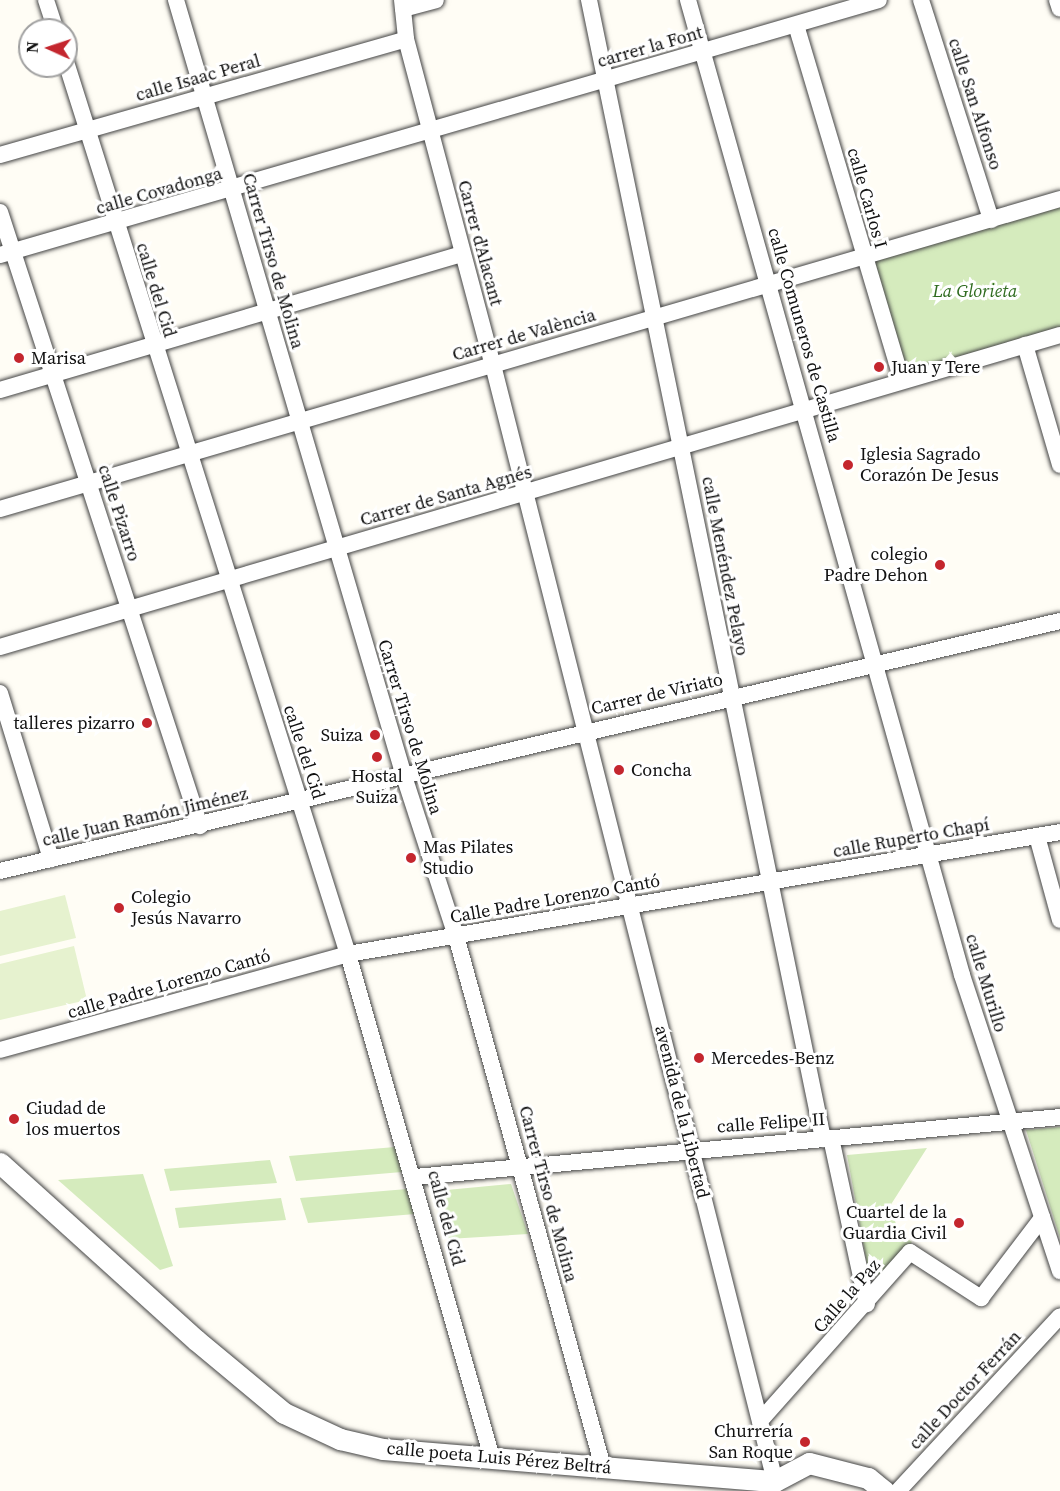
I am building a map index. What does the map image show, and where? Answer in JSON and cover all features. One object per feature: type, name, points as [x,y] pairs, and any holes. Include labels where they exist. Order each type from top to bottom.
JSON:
[{"type":"street","points":[[46,0],[52,18]]},
{"type":"street","name":"Carrer Tirso de Molina","points":[[176,0],[403,773],[456,936],[603,1467]]},
{"type":"street","points":[[402,5],[436,0]]},
{"type":"street","name":"calle Comuneros de Castilla","points":[[688,0],[931,855]]},
{"type":"street","name":"carrer la Font","points":[[432,132],[879,0]]},
{"type":"street","name":"calle San Alfonso","points":[[921,0],[991,219]]},
{"type":"street","points":[[1057,0],[1060,9]]},
{"type":"street","name":"calle Menéndez Pelayo","points":[[592,1],[605,81],[769,882],[867,1304]]},
{"type":"street","name":"Carrer d'Alacant","points":[[402,5],[406,39],[432,132],[461,254],[493,365],[586,731]]},
{"type":"street","name":"calle Carlos I","points":[[796,25],[902,381]]},
{"type":"street","name":"calle Isaac Peral","points":[[0,155],[406,39]]},
{"type":"street","name":"calle del Cid","points":[[71,78],[153,346],[348,954],[415,1176],[492,1458]]},
{"type":"street","name":"calle Covadonga","points":[[6,254],[432,132]]},
{"type":"street","name":"Carrer de València","points":[[0,510],[1060,199]]},
{"type":"street","name":"calle Pizarro","points":[[0,212],[6,254],[53,374],[200,826]]},
{"type":"street","points":[[0,390],[461,254]]},
{"type":"street","points":[[902,381],[1060,335]]},
{"type":"street","points":[[1025,345],[1060,465]]},
{"type":"street","name":"Carrer de Santa Agnés","points":[[0,647],[681,449],[902,381]]},
{"type":"street","name":"Carrer de Viriato","points":[[299,801],[403,773],[1060,621]]},
{"type":"street","points":[[0,693],[51,858]]},
{"type":"street","name":"avenida de la Libertad","points":[[586,731],[690,1149],[760,1421],[780,1486]]},
{"type":"street","name":"calle Juan Ramón Jiménez","points":[[0,871],[299,801]]},
{"type":"street","name":"calle Ruperto Chapí","points":[[769,882],[1060,832]]},
{"type":"street","points":[[1037,836],[1060,920]]},
{"type":"street","name":"calle Murillo","points":[[931,855],[962,975],[1060,1270]]},
{"type":"street","name":"Calle Padre Lorenzo Cantó","points":[[348,954],[769,882]]},
{"type":"street","name":"calle Padre Lorenzo Cantó","points":[[0,1050],[348,954]]},
{"type":"street","name":"calle Felipe II","points":[[415,1176],[690,1149],[1060,1118]]},
{"type":"street","name":"calle poeta Luis Pérez Beltrá","points":[[0,1163],[196,1340],[284,1413],[340,1439],[383,1449],[603,1467],[780,1486]]},
{"type":"street","name":"Calle la Paz","points":[[760,1421],[867,1304],[910,1252],[981,1298],[1042,1218]]},
{"type":"street","name":"calle Doctor Ferrán","points":[[898,1491],[1060,1316]]},
{"type":"street","points":[[780,1486],[809,1463],[868,1478],[884,1491]]},
{"type":"green space","name":"La Glorieta","points":[[1060,205],[1060,327],[905,372],[871,260]]},
{"type":"green space","points":[[65,895],[76,938],[0,956],[0,911]]},
{"type":"green space","points":[[74,946],[87,1000],[0,1020],[0,964]]},
{"type":"green space","points":[[1060,1127],[1060,1238],[1026,1130]]},
{"type":"green space","points":[[395,1147],[402,1172],[296,1181],[289,1156]]},
{"type":"green space","points":[[927,1148],[890,1206],[899,1233],[912,1242],[882,1275],[869,1275],[847,1155]]},
{"type":"green space","points":[[270,1160],[277,1183],[170,1191],[164,1169]]},
{"type":"green space","points":[[143,1174],[173,1266],[160,1270],[58,1180]]},
{"type":"green space","points":[[511,1184],[528,1234],[448,1239],[436,1191]]},
{"type":"green space","points":[[407,1189],[415,1214],[308,1223],[300,1198]]},
{"type":"green space","points":[[281,1198],[286,1220],[179,1228],[175,1208]]},
{"type":"place","name":"Marisa","points":[[19,358]]},
{"type":"place","name":"Juan y Tere","points":[[879,367]]},
{"type":"place","name":"Iglesia Sagrado Corazón De Jesus","points":[[848,465]]},
{"type":"place","name":"colegio Padre Dehon","points":[[940,565]]},
{"type":"place","name":"talleres pizarro","points":[[147,723]]},
{"type":"place","name":"Suiza","points":[[375,735]]},
{"type":"place","name":"Hostal Suiza","points":[[377,757]]},
{"type":"place","name":"Concha","points":[[619,770]]},
{"type":"place","name":"Mas Pilates Studio","points":[[411,858]]},
{"type":"place","name":"Colegio Jesús Navarro","points":[[119,908]]},
{"type":"place","name":"Mercedes-Benz","points":[[699,1058]]},
{"type":"place","name":"Ciudad de los muertos","points":[[14,1119]]},
{"type":"place","name":"Cuartel de la Guardia Civil","points":[[959,1223]]},
{"type":"place","name":"Churrería San Roque","points":[[805,1442]]}]
